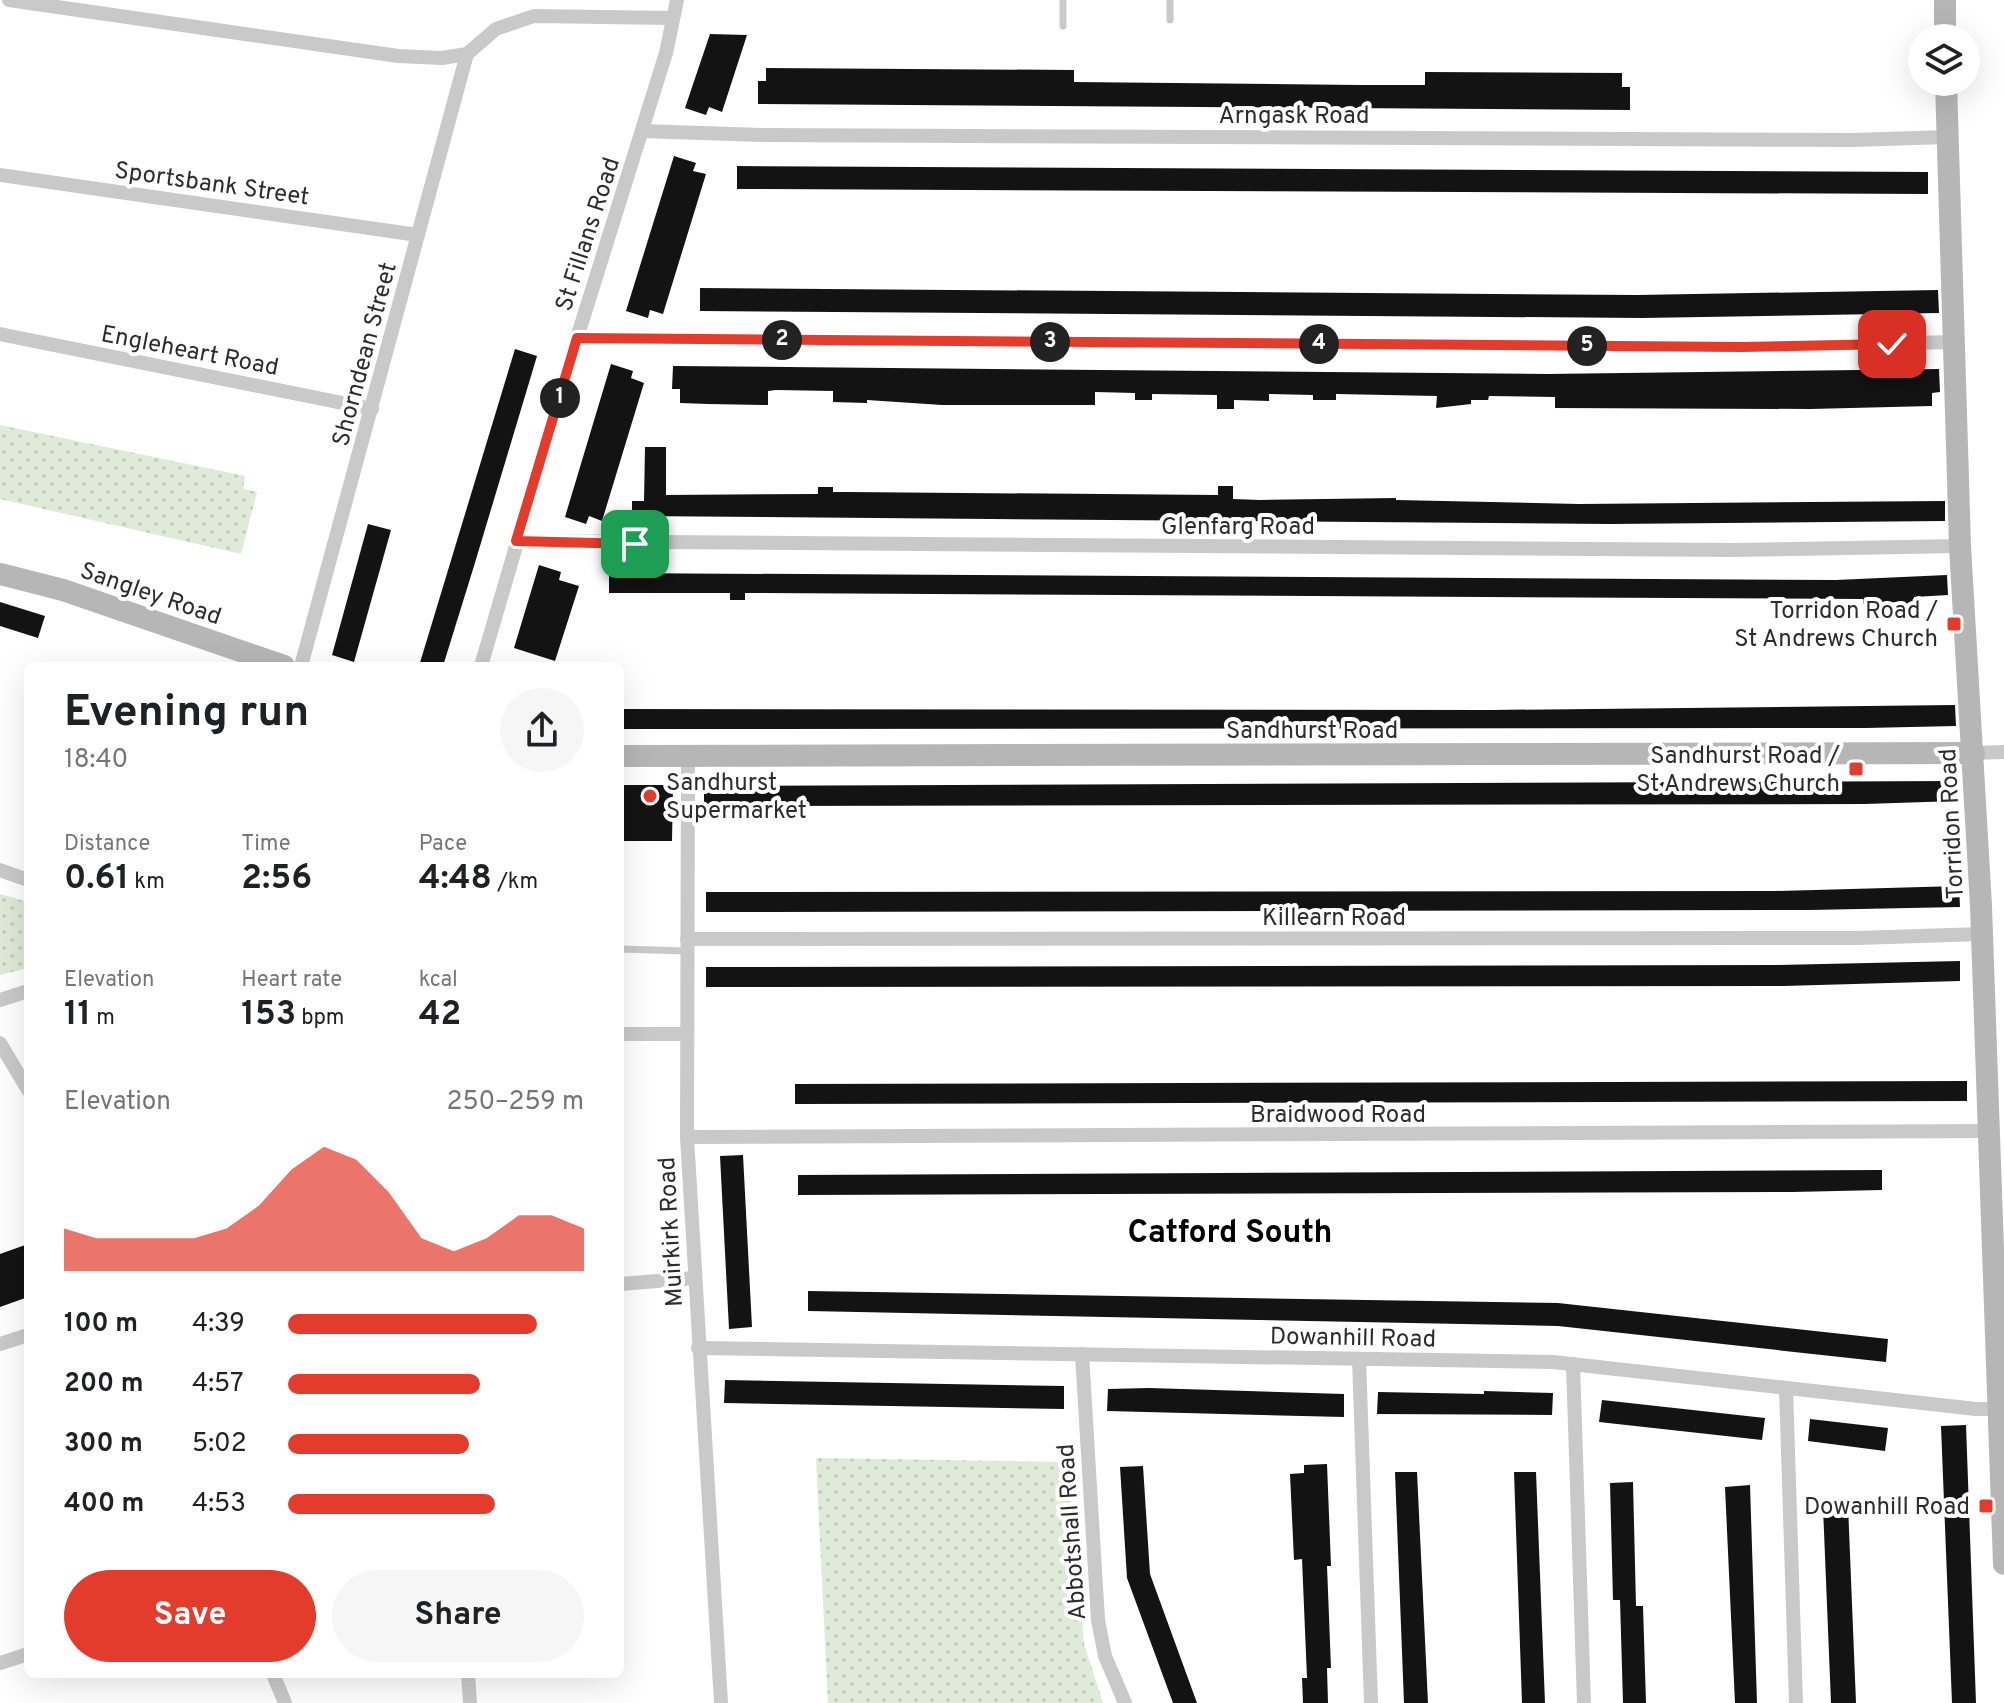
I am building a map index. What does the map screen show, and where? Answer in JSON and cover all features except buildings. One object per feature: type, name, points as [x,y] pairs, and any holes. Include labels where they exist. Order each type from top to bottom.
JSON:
[{"type":"street","points":[[9,0],[398,56],[442,58],[467,54],[496,29],[534,16],[671,18]]},
{"type":"street","name":"St Fillans Road","points":[[482,662],[577,338],[666,53],[677,0]]},
{"type":"street","points":[[1945,0],[1945,24]]},
{"type":"street","name":"Shorndean Street","points":[[302,662],[467,54]]},
{"type":"street","name":"Torridon Road","points":[[1946,96],[1960,546],[1982,934],[2001,1409],[2004,1564]]},
{"type":"street","name":"Arngask Road","points":[[642,131],[1105,137],[1852,140],[1947,137]]},
{"type":"street","name":"Sportsbank Street","points":[[0,175],[418,235]]},
{"type":"street","name":"Engleheart Road","points":[[0,334],[372,409]]},
{"type":"street","points":[[577,338],[1742,347],[1954,342]]},
{"type":"street","name":"Glenfarg Road","points":[[516,541],[1774,551],[1960,546]]},
{"type":"street","name":"Sangley Road","points":[[0,574],[63,590],[272,662]]},
{"type":"street","name":"Sandhurst Road","points":[[624,756],[2004,752]]},
{"type":"street","name":"Muirkirk Road","points":[[688,757],[687,1137],[721,1703]]},
{"type":"street","points":[[0,870],[24,879]]},
{"type":"street","name":"Killearn Road","points":[[687,945],[1857,938],[1982,934]]},
{"type":"street","points":[[0,1000],[24,992]]},
{"type":"street","points":[[624,1034],[687,1034]]},
{"type":"street","points":[[0,1043],[24,1083]]},
{"type":"street","name":"Braidwood Road","points":[[687,1137],[1988,1131]]},
{"type":"street","points":[[624,1284],[695,1278]]},
{"type":"street","points":[[0,1344],[24,1336]]},
{"type":"street","name":"Dowanhill Road","points":[[698,1348],[1573,1364],[2001,1409]]},
{"type":"street","name":"Abbotshall Road","points":[[1082,1354],[1098,1620],[1105,1656],[1125,1703]]},
{"type":"street","points":[[1359,1359],[1371,1703]]},
{"type":"street","points":[[1573,1364],[1584,1703]]},
{"type":"street","points":[[1786,1388],[1796,1703]]},
{"type":"street","points":[[0,1663],[24,1655]]},
{"type":"street","points":[[275,1678],[285,1703]]},
{"type":"street","points":[[468,1678],[470,1703]]},
{"type":"lane","points":[[1063,0],[1063,26]]},
{"type":"lane","points":[[1170,0],[1170,20]]},
{"type":"lane","points":[[624,949],[687,945]]},
{"type":"green space","points":[[0,425],[245,476],[243,489],[257,492],[241,554],[0,499]]},
{"type":"green space","points":[[0,894],[24,901],[24,969],[0,975]]},
{"type":"green space","points":[[816,1458],[1068,1462],[1084,1644],[1103,1703],[828,1703]]},
{"type":"place","name":"Torridon Road / St Andrews Church","points":[[1954,624]]},
{"type":"place","name":"Sandhurst Road / St Andrews Church","points":[[1856,769]]},
{"type":"place","name":"Sandhurst Supermarket","points":[[650,796]]},
{"type":"place","name":"Dowanhill Road","points":[[1986,1506]]},
{"type":"district","name":"Catford South","points":[[1230,1231]]},
{"type":"route","points":[[635,544],[516,541],[577,338],[1742,347],[1892,344]]}]
